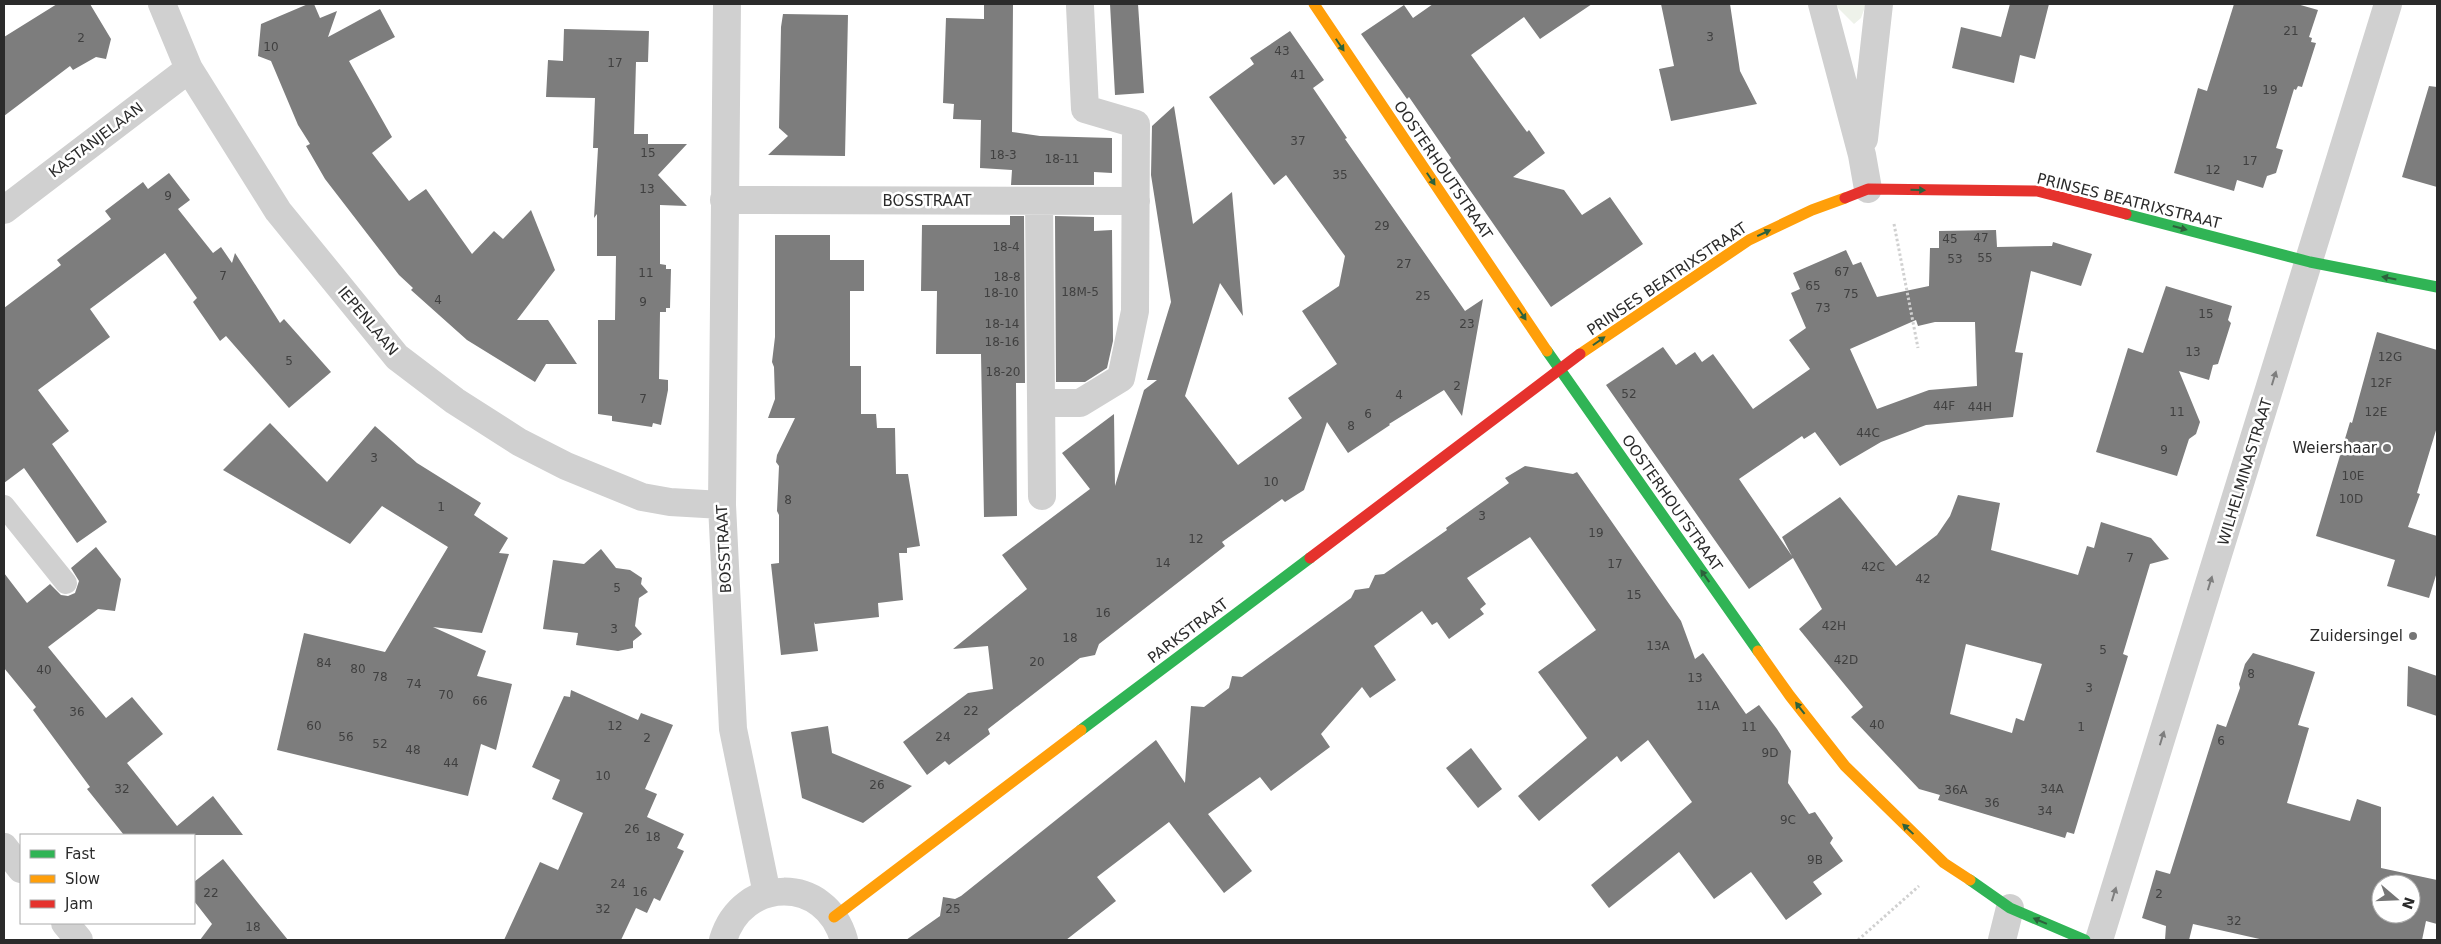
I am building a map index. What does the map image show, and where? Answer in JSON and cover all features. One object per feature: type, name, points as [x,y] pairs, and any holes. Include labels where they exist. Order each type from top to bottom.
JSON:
[{"type":"street","name":"IEPENLAAN","points":[[162,4],[189,69],[278,211],[397,357],[455,400],[511,437],[566,466],[642,497],[670,502],[722,505]]},
{"type":"street","name":"BOSSTRAAT","points":[[727,4],[722,505],[733,729],[766,894]]},
{"type":"street","name":"OOSTERHOUTSTRAAT","points":[[1314,4],[1559,369],[1744,631],[1845,766],[1944,862],[2010,908],[2085,940]]},
{"type":"street","points":[[1822,4],[1862,155],[1878,189]]},
{"type":"street","points":[[1862,155],[1879,4]]},
{"type":"street","name":"WILHELMINASTRAAT","points":[[2099,940],[2310,262],[2388,4]]},
{"type":"street","points":[[1041,403],[1080,403],[1121,378],[1135,311],[1136,124],[1085,109],[1080,6]]},
{"type":"street","name":"KASTANJELAAN","points":[[4,210],[189,69]]},
{"type":"street","name":"PRINSES BEATRIXSTRAAT","points":[[1559,369],[1748,240],[1812,210],[1878,189],[2037,191],[2310,262],[2437,287]]},
{"type":"street","name":"BOSSTRAAT","points":[[724,200],[1136,201]]},
{"type":"street","points":[[1039,201],[1042,496]]},
{"type":"street","name":"PARKSTRAAT","points":[[839,928],[1559,369]]},
{"type":"street","points":[[4,847],[20,868]]},
{"type":"street","points":[[723,940],[733,918],[742,907],[766,894],[786,891],[804,894],[821,903],[839,928]]},
{"type":"street","points":[[2002,940],[2010,908]]},
{"type":"street","points":[[66,924],[79,940]]},
{"type":"lane","points":[[4,506],[66,583]]},
{"type":"path","points":[[1878,189],[1918,348]]},
{"type":"path","points":[[1858,940],[1944,862]]},
{"type":"shaded area","points":[[1834,4],[1866,4],[1861,18],[1854,24]]},
{"type":"building","points":[[57,4],[90,4],[111,39],[106,59],[96,57],[73,70],[70,66],[4,116],[4,37]]},
{"type":"building","points":[[308,4],[314,4],[320,18],[337,11],[328,37],[380,9],[395,37],[349,61],[392,137],[372,153],[409,201],[426,189],[472,254],[494,231],[503,239],[531,210],[555,270],[517,320],[548,320],[577,364],[546,364],[535,382],[467,340],[411,290],[413,288],[399,275],[325,179],[306,146],[310,144],[298,125],[271,61],[258,56],[261,24]]},
{"type":"building","points":[[984,4],[1013,4],[1012,132],[1040,136],[1112,138],[1112,173],[1094,172],[1094,185],[1011,185],[1012,170],[980,168],[981,120],[953,119],[954,104],[943,103],[946,18],[984,19]]},
{"type":"building","points":[[1110,4],[1138,4],[1144,93],[1115,95]]},
{"type":"building","points":[[1433,4],[1592,4],[1540,39],[1524,17],[1471,55],[1527,132],[1529,130],[1545,153],[1513,177],[1564,190],[1582,215],[1610,197],[1643,244],[1551,307],[1449,160],[1451,158],[1409,97],[1407,99],[1361,34],[1404,5],[1413,18]]},
{"type":"building","points":[[1661,4],[1730,4],[1740,71],[1757,104],[1671,121],[1659,69],[1674,66]]},
{"type":"building","points":[[2010,4],[2049,4],[2035,59],[2020,55],[2014,83],[1952,68],[1961,27],[2001,37]]},
{"type":"building","points":[[2234,4],[2297,4],[2318,10],[2309,37],[2312,38],[2311,42],[2316,43],[2302,87],[2298,86],[2296,90],[2294,89],[2276,148],[2283,150],[2276,173],[2267,176],[2263,188],[2237,180],[2234,191],[2174,173],[2198,88],[2207,91]]},
{"type":"building","points":[[783,14],[848,15],[845,156],[768,155],[788,136],[779,128],[781,27]]},
{"type":"building","points":[[564,29],[649,31],[648,62],[636,62],[634,134],[648,134],[648,144],[687,144],[658,175],[687,206],[660,205],[660,264],[666,265],[666,269],[671,269],[670,308],[666,308],[666,312],[660,312],[659,379],[668,380],[668,390],[661,425],[653,423],[652,427],[612,421],[612,416],[598,414],[598,320],[615,320],[616,256],[597,256],[597,214],[594,218],[598,148],[593,148],[595,98],[546,97],[548,60],[563,61]]},
{"type":"building","points":[[1290,31],[1324,80],[1313,88],[1347,138],[1345,139],[1465,311],[1483,299],[1462,416],[1444,390],[1389,424],[1348,453],[1327,422],[1304,490],[1285,502],[1282,499],[1222,542],[1225,546],[1099,644],[1095,655],[1080,658],[988,729],[990,734],[949,765],[945,761],[927,775],[903,742],[968,693],[993,689],[988,646],[953,649],[1027,589],[1002,555],[1090,489],[1062,453],[1114,414],[1115,486],[1144,390],[1157,380],[1147,380],[1171,302],[1151,175],[1152,126],[1174,106],[1193,224],[1232,192],[1243,316],[1220,283],[1185,396],[1238,465],[1302,418],[1288,398],[1337,364],[1302,311],[1339,286],[1345,256],[1286,175],[1274,185],[1209,97],[1254,64],[1250,58]]},
{"type":"building","points":[[2429,86],[2437,87],[2437,187],[2402,177]]},
{"type":"building","points":[[169,173],[190,200],[178,209],[213,253],[221,247],[232,263],[235,253],[280,323],[284,319],[331,372],[289,408],[226,336],[220,341],[193,302],[197,298],[165,253],[90,309],[110,337],[38,390],[69,431],[52,444],[107,522],[77,543],[24,468],[4,483],[4,308],[61,265],[57,260],[111,219],[105,211],[143,182],[148,189]]},
{"type":"building","points":[[1010,216],[1024,216],[1025,383],[1016,383],[1017,516],[984,517],[981,354],[936,354],[937,291],[921,291],[922,225],[1010,225]]},
{"type":"building","points":[[1055,216],[1094,217],[1094,231],[1112,230],[1113,341],[1107,368],[1085,382],[1056,382]]},
{"type":"building","points":[[1996,230],[1997,247],[2052,246],[2053,242],[2092,254],[2081,286],[2031,271],[2015,352],[2023,353],[2013,417],[1926,425],[1881,442],[1840,466],[1815,432],[1804,439],[1802,436],[1739,479],[1792,556],[1782,537],[1840,497],[1896,566],[1937,535],[1950,516],[1958,495],[2000,503],[1991,550],[2078,575],[2087,546],[2094,548],[2101,522],[2151,538],[2169,559],[2150,564],[2123,654],[2128,656],[2074,834],[2067,832],[2065,838],[1938,800],[1940,795],[1919,789],[1851,717],[1863,707],[1799,629],[1822,609],[1793,558],[1749,589],[1606,385],[1663,347],[1676,365],[1695,352],[1702,362],[1713,354],[1753,409],[1810,369],[1789,340],[1806,328],[1791,293],[1800,289],[1793,273],[1846,250],[1853,265],[1861,262],[1877,297],[1929,286],[1930,248],[1939,248],[1939,231]],"holes":[[[1916,320],[1918,326],[1935,322],[1975,322],[1977,386],[1929,390],[1877,409],[1850,349]],[[1966,644],[2042,664],[2024,721],[2016,718],[2012,733],[1950,714]]]},
{"type":"building","points":[[775,235],[830,235],[830,260],[864,260],[864,291],[850,291],[850,366],[861,366],[861,414],[876,414],[877,428],[895,428],[896,474],[908,474],[920,546],[907,548],[907,553],[899,553],[903,600],[878,603],[879,617],[815,624],[814,622],[818,651],[781,655],[771,564],[779,563],[779,515],[777,511],[779,466],[776,462],[777,455],[795,418],[768,418],[775,399],[774,367],[772,362],[775,337]]},
{"type":"building","points":[[2166,286],[2232,306],[2228,320],[2231,323],[2218,364],[2213,365],[2209,380],[2179,371],[2200,422],[2196,434],[2189,439],[2177,476],[2096,452],[2128,348],[2143,353]]},
{"type":"building","name":"Weiershaar","points":[[2377,332],[2437,350],[2437,427],[2417,493],[2420,494],[2408,527],[2437,536],[2437,572],[2429,598],[2387,586],[2395,560],[2316,536],[2350,422],[2352,423]]},
{"type":"building","points":[[270,423],[327,482],[375,426],[417,463],[481,503],[474,515],[508,538],[499,553],[509,554],[482,633],[433,627],[486,651],[477,676],[512,684],[496,750],[481,744],[468,796],[277,750],[304,633],[385,652],[448,547],[382,506],[350,544],[223,470]]},
{"type":"building","points":[[1525,466],[1573,474],[1577,472],[1681,621],[1695,659],[1703,653],[1746,714],[1759,705],[1777,729],[1791,751],[1788,783],[1809,814],[1815,812],[1833,838],[1830,843],[1843,861],[1813,882],[1822,894],[1786,920],[1751,872],[1714,899],[1679,852],[1609,908],[1591,885],[1692,802],[1648,740],[1621,762],[1617,756],[1539,821],[1518,796],[1587,738],[1538,672],[1596,630],[1530,537],[1467,578],[1486,604],[1480,609],[1484,614],[1449,639],[1437,622],[1432,625],[1422,611],[1374,646],[1396,680],[1370,698],[1362,687],[1321,734],[1330,747],[1271,791],[1260,777],[1208,814],[1252,871],[1224,893],[1169,822],[1097,877],[1116,901],[1066,940],[906,940],[940,916],[943,897],[955,899],[961,896],[1156,740],[1185,783],[1191,706],[1204,707],[1229,688],[1232,676],[1242,677],[1351,598],[1355,590],[1369,588],[1375,575],[1384,574],[1447,530],[1446,528],[1509,483],[1505,478]]},
{"type":"building","points":[[96,547],[121,579],[115,611],[98,609],[48,647],[106,718],[132,697],[163,734],[127,763],[177,826],[213,796],[243,835],[123,834],[87,789],[90,787],[33,710],[36,707],[4,668],[4,573],[27,603],[50,584],[61,595],[68,596],[75,593],[79,581],[71,568]]},
{"type":"building","points":[[601,549],[616,568],[630,570],[642,578],[641,584],[648,592],[639,598],[635,626],[642,634],[633,641],[633,648],[618,651],[576,645],[578,633],[543,629],[553,560],[584,564]]},
{"type":"building","points":[[2253,653],[2315,672],[2298,725],[2309,728],[2287,803],[2350,821],[2357,799],[2381,807],[2381,868],[2409,874],[2371,874],[2371,924],[2421,924],[2421,877],[2437,880],[2437,924],[2426,921],[2422,940],[2264,940],[2193,924],[2189,940],[2165,940],[2166,926],[2142,918],[2156,870],[2170,874],[2217,724],[2226,727],[2240,688],[2239,684],[2245,664]]},
{"type":"building","points":[[2408,666],[2437,676],[2437,716],[2407,706]]},
{"type":"building","points":[[571,690],[638,720],[641,713],[673,725],[645,789],[657,794],[647,817],[684,834],[677,848],[684,851],[660,901],[654,898],[647,913],[636,908],[621,940],[504,940],[540,862],[558,870],[583,813],[552,799],[560,780],[532,767],[564,696],[570,697]]},
{"type":"building","points":[[828,726],[832,753],[912,786],[863,823],[802,798],[791,732]]},
{"type":"building","points":[[1471,748],[1502,789],[1478,808],[1446,768]]},
{"type":"building","points":[[223,859],[288,940],[200,940],[212,924],[195,902],[195,881]]},
{"type":"traffic: fast","points":[[2126,214],[2310,262],[2437,287]]},
{"type":"traffic: fast","points":[[1547,351],[1758,651]]},
{"type":"traffic: fast","points":[[1081,730],[1310,558]]},
{"type":"traffic: fast","points":[[1970,880],[2010,908],[2085,940]]},
{"type":"traffic: slow","points":[[1314,4],[1547,351]]},
{"type":"traffic: slow","points":[[1580,354],[1749,240],[1812,210],[1845,198]]},
{"type":"traffic: slow","points":[[1758,651],[1790,696],[1845,766],[1944,863],[1970,880]]},
{"type":"traffic: slow","points":[[834,917],[1081,730]]},
{"type":"traffic: jam","points":[[1845,198],[1868,189],[2037,191],[2126,214]]},
{"type":"traffic: jam","points":[[1310,558],[1580,354]]},
{"type":"place","name":"Weiershaar","points":[[2387,448]]},
{"type":"place","name":"Zuidersingel","points":[[2413,636]]}]
